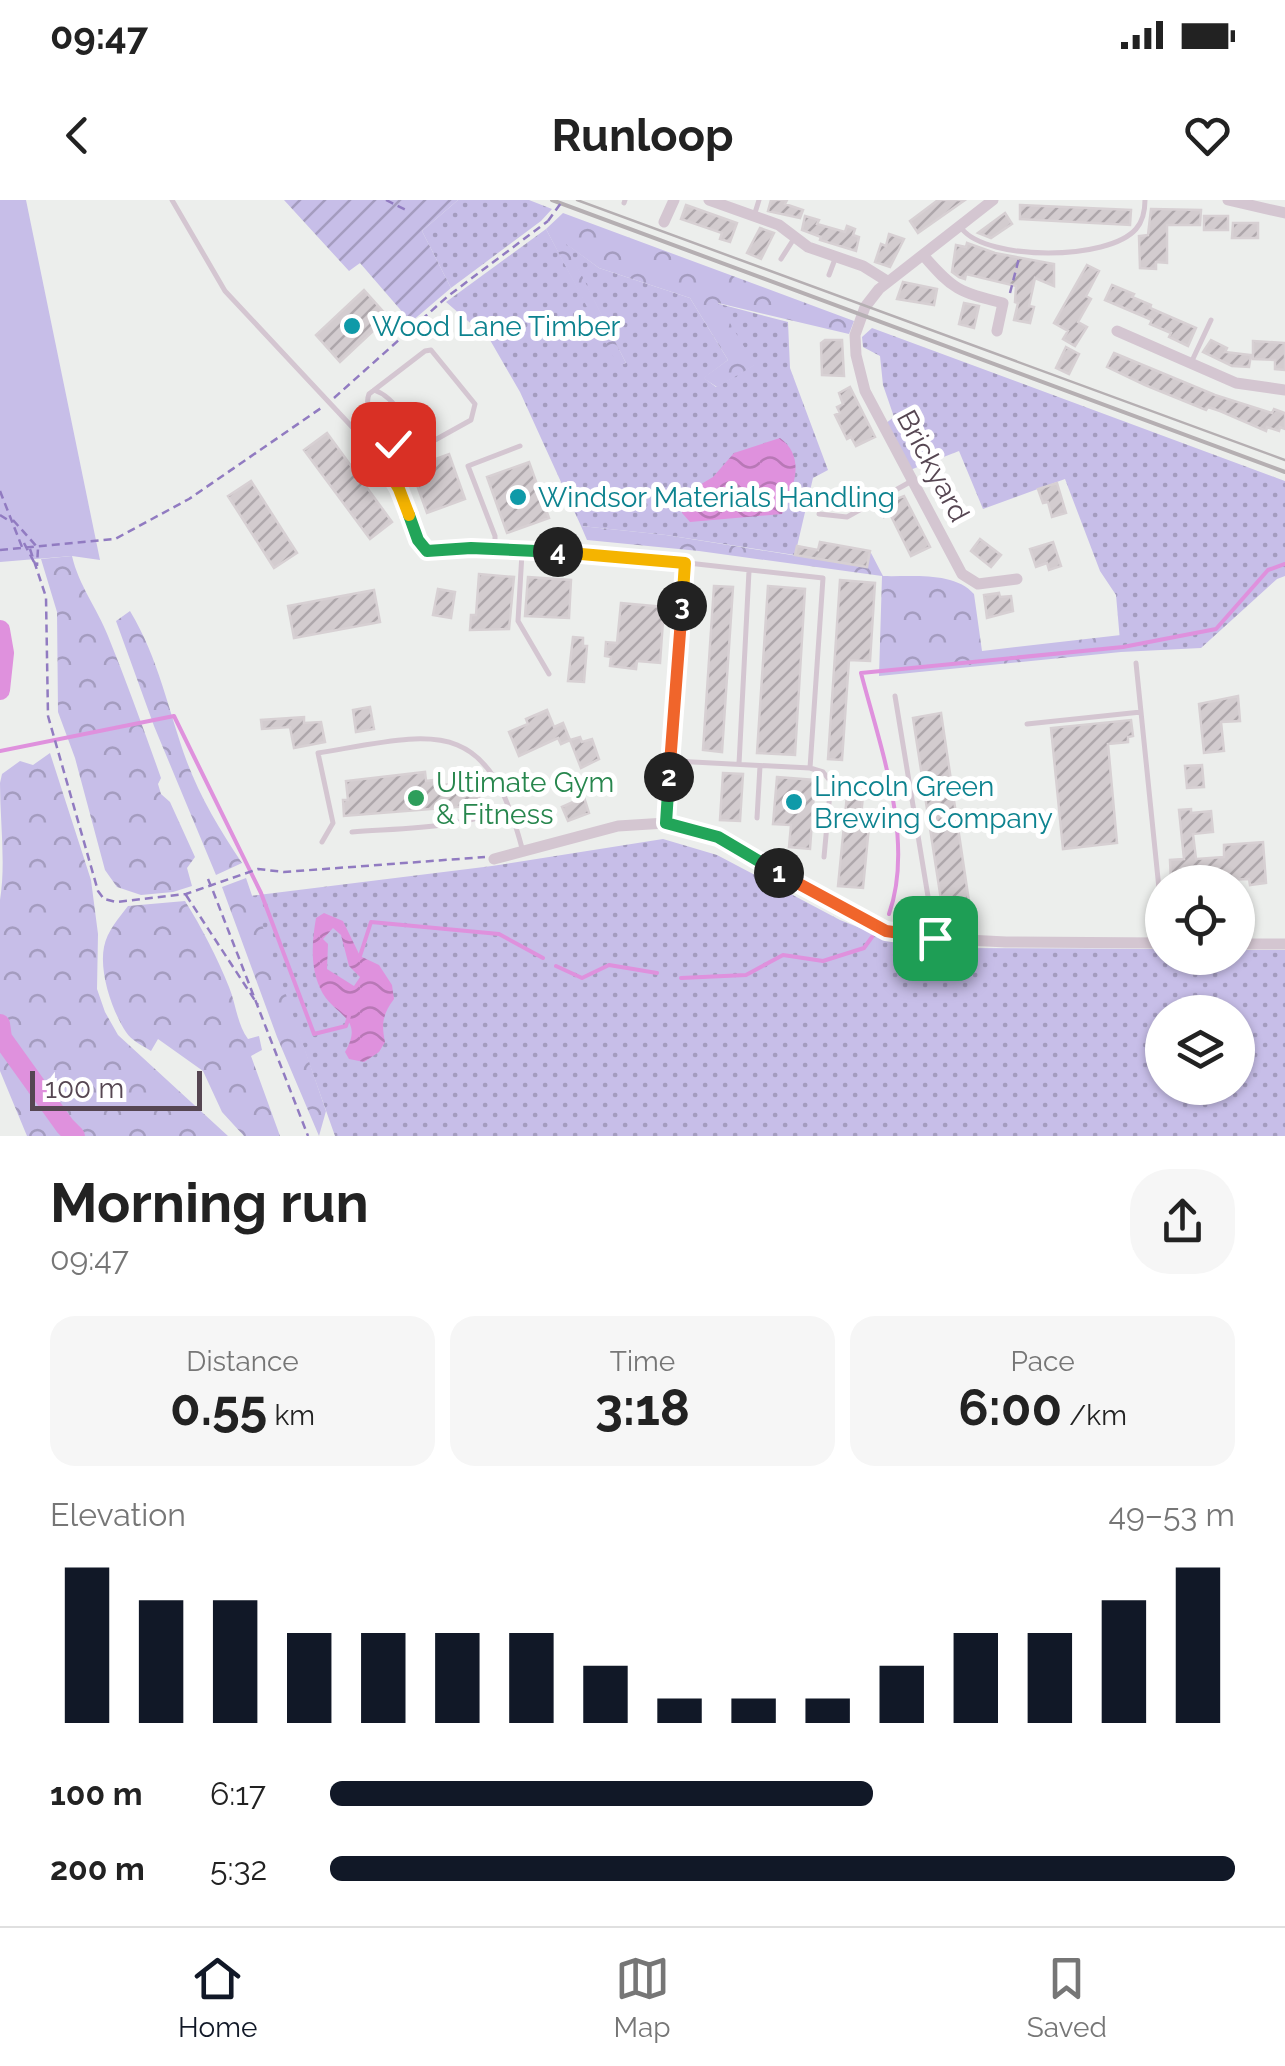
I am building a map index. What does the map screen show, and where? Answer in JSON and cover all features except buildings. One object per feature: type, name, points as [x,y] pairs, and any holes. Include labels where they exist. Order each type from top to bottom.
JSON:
[{"type":"street","points":[[709,200],[779,225],[808,247],[873,270],[887,282],[993,200]]},
{"type":"street","points":[[1228,200],[1257,204],[1285,214]]},
{"type":"street","points":[[664,222],[667,202]]},
{"type":"street","points":[[923,256],[949,285],[1003,303],[997,331]]},
{"type":"street","name":"Brickyard","points":[[887,282],[870,300],[858,324],[856,355],[865,391],[962,574],[978,584],[1017,579]]},
{"type":"street","points":[[1117,331],[1236,384],[1285,390]]},
{"type":"street","points":[[371,447],[392,475],[418,540],[427,551],[522,550],[685,563],[666,823]]},
{"type":"street","points":[[494,859],[618,826],[666,823],[718,837],[860,920],[886,931],[935,938],[1145,943]]},
{"type":"street","points":[[1255,944],[1285,944]]},
{"type":"lane","points":[[172,200],[225,291],[371,447]]},
{"type":"lane","points":[[754,216],[759,200]]},
{"type":"lane","points":[[960,226],[977,242],[1037,253],[1088,250],[1111,246],[1135,230],[1145,200]]},
{"type":"lane","points":[[781,259],[795,237]]},
{"type":"lane","points":[[829,275],[835,258]]},
{"type":"lane","points":[[1191,364],[1211,320]]},
{"type":"lane","points":[[381,458],[393,450],[393,444],[368,411],[366,400],[425,350],[430,350],[475,404],[471,420],[416,450],[392,475]]},
{"type":"lane","points":[[374,390],[384,394],[412,430],[416,450]]},
{"type":"lane","points":[[495,549],[495,536],[468,466],[520,446]]},
{"type":"lane","points":[[820,514],[847,517],[912,481]]},
{"type":"lane","points":[[522,550],[518,621],[548,674]]},
{"type":"lane","points":[[685,563],[823,578],[810,768]]},
{"type":"lane","points":[[738,764],[749,571]]},
{"type":"lane","points":[[1136,663],[1157,865]]},
{"type":"lane","points":[[895,696],[935,938]]},
{"type":"lane","points":[[1028,724],[1141,712]]},
{"type":"lane","points":[[322,842],[333,823],[318,753],[434,737],[454,742],[481,761],[508,806],[523,851]]},
{"type":"lane","points":[[670,760],[823,772],[830,782],[824,857]]},
{"type":"lane","points":[[758,818],[760,765]]},
{"type":"lane","points":[[352,832],[454,822],[494,814],[508,806]]},
{"type":"path","points":[[386,200],[408,211]]},
{"type":"path","points":[[0,550],[115,539],[189,499],[329,402],[448,296],[548,222],[562,200]]},
{"type":"path","points":[[1003,303],[1011,291],[1020,256]]},
{"type":"path","points":[[0,492],[36,566],[46,598],[48,716],[98,892],[104,899],[116,902],[186,894],[258,870],[284,872],[478,856],[494,859]]},
{"type":"path","points":[[0,515],[14,524]]},
{"type":"path","points":[[10,517],[38,548],[36,566]]},
{"type":"path","points":[[208,879],[308,1136]]},
{"type":"path","points":[[186,894],[261,1010]]},
{"type":"green space","points":[[0,200],[26,200],[100,560],[72,556],[0,562]]},
{"type":"green space","points":[[284,200],[458,200],[422,231],[451,288],[411,322],[360,263],[349,271]]},
{"type":"green space","points":[[458,200],[529,200],[552,209],[451,288],[422,231]]},
{"type":"green space","points":[[563,213],[854,321],[849,334],[718,303],[755,365],[717,387],[703,378],[728,360],[690,298],[599,268],[566,244],[626,363],[618,366],[546,229]]},
{"type":"green space","points":[[546,229],[619,365],[626,363],[564,242],[599,268],[690,298],[728,360],[704,378],[716,387],[754,365],[716,303],[788,322],[790,368],[828,470],[813,478],[795,555],[581,526],[520,392],[490,340],[446,302]]},
{"type":"green space","points":[[872,328],[1285,481],[1285,576],[1201,648],[1121,652],[1116,595],[1100,571],[1065,479],[983,509],[959,451],[910,470],[886,423],[894,417],[883,385],[880,356],[863,347],[862,337]]},
{"type":"green space","points":[[581,526],[666,535],[866,567],[870,551],[883,576],[944,578],[974,594],[982,651],[1121,635],[1121,652],[879,676],[882,576],[587,540]]},
{"type":"green space","points":[[72,556],[129,689],[161,778],[161,794],[170,802],[195,857],[187,868],[192,886],[141,895],[117,887],[105,870],[75,758],[58,712],[57,612],[41,559]]},
{"type":"green space","points":[[130,611],[156,666],[192,776],[242,863],[216,875],[154,726],[116,621]]},
{"type":"green space","points":[[50,753],[91,880],[98,934],[97,989],[105,1012],[118,1035],[228,1136],[27,1136],[0,1071],[0,783],[2,774],[20,761],[33,765]]},
{"type":"green space","points":[[663,839],[717,855],[840,920],[898,943],[947,948],[1145,949],[1145,975],[1255,975],[1255,950],[1285,950],[1285,1136],[335,1136],[250,896],[492,866]]},
{"type":"green space","points":[[246,878],[326,1111],[319,1136],[277,1037],[222,887]]},
{"type":"green space","points":[[185,901],[219,965],[244,1033],[248,1039],[259,1036],[262,1050],[251,1056],[280,1136],[244,1136],[222,1112],[203,1071],[158,1039],[151,1051],[137,1043],[116,1013],[103,968],[104,947],[111,930],[128,906]]},
{"type":"water","points":[[780,438],[795,464],[793,484],[782,514],[690,522],[682,513],[683,495],[713,477],[734,453]]},
{"type":"water","points":[[324,913],[343,921],[360,956],[379,965],[392,985],[394,999],[383,1024],[385,1042],[379,1052],[364,1062],[349,1059],[345,1052],[352,1031],[349,1023],[325,997],[317,980],[313,953],[316,918]],"holes":[[[333,928],[341,935],[349,966],[360,977],[354,986],[327,969],[328,944],[323,939]]]},
{"type":"waterway","points":[[889,914],[896,886],[897,825],[861,673],[1123,647],[1216,629],[1268,570],[1285,564]]},
{"type":"waterway","points":[[0,630],[4,653],[0,690]]},
{"type":"waterway","points":[[0,751],[174,716],[261,893],[314,1034],[346,1026],[349,1016]]},
{"type":"waterway","points":[[360,956],[371,922],[499,934],[543,958]]},
{"type":"waterway","points":[[681,978],[746,975],[783,955],[823,961],[864,948],[872,937]]},
{"type":"waterway","points":[[556,966],[582,978],[609,965],[657,973]]},
{"type":"waterway","points":[[0,1024],[2,1038],[75,1136]]},
{"type":"tram line","points":[[577,200],[1285,460]]},
{"type":"railway","points":[[552,200],[1285,472]]},
{"type":"place","name":"Wood Lane Timber","points":[[352,326]]},
{"type":"place","name":"Windsor Materials Handling","points":[[518,497]]},
{"type":"place","name":"Ultimate Gym & Fitness","points":[[416,798]]},
{"type":"place","name":"Lincoln Green Brewing Company","points":[[794,802]]},
{"type":"route","points":[[393,444],[393,450],[381,458],[399,489],[418,540],[427,551],[522,550],[685,563],[666,823],[718,837],[860,920],[910,937],[935,938]]}]
